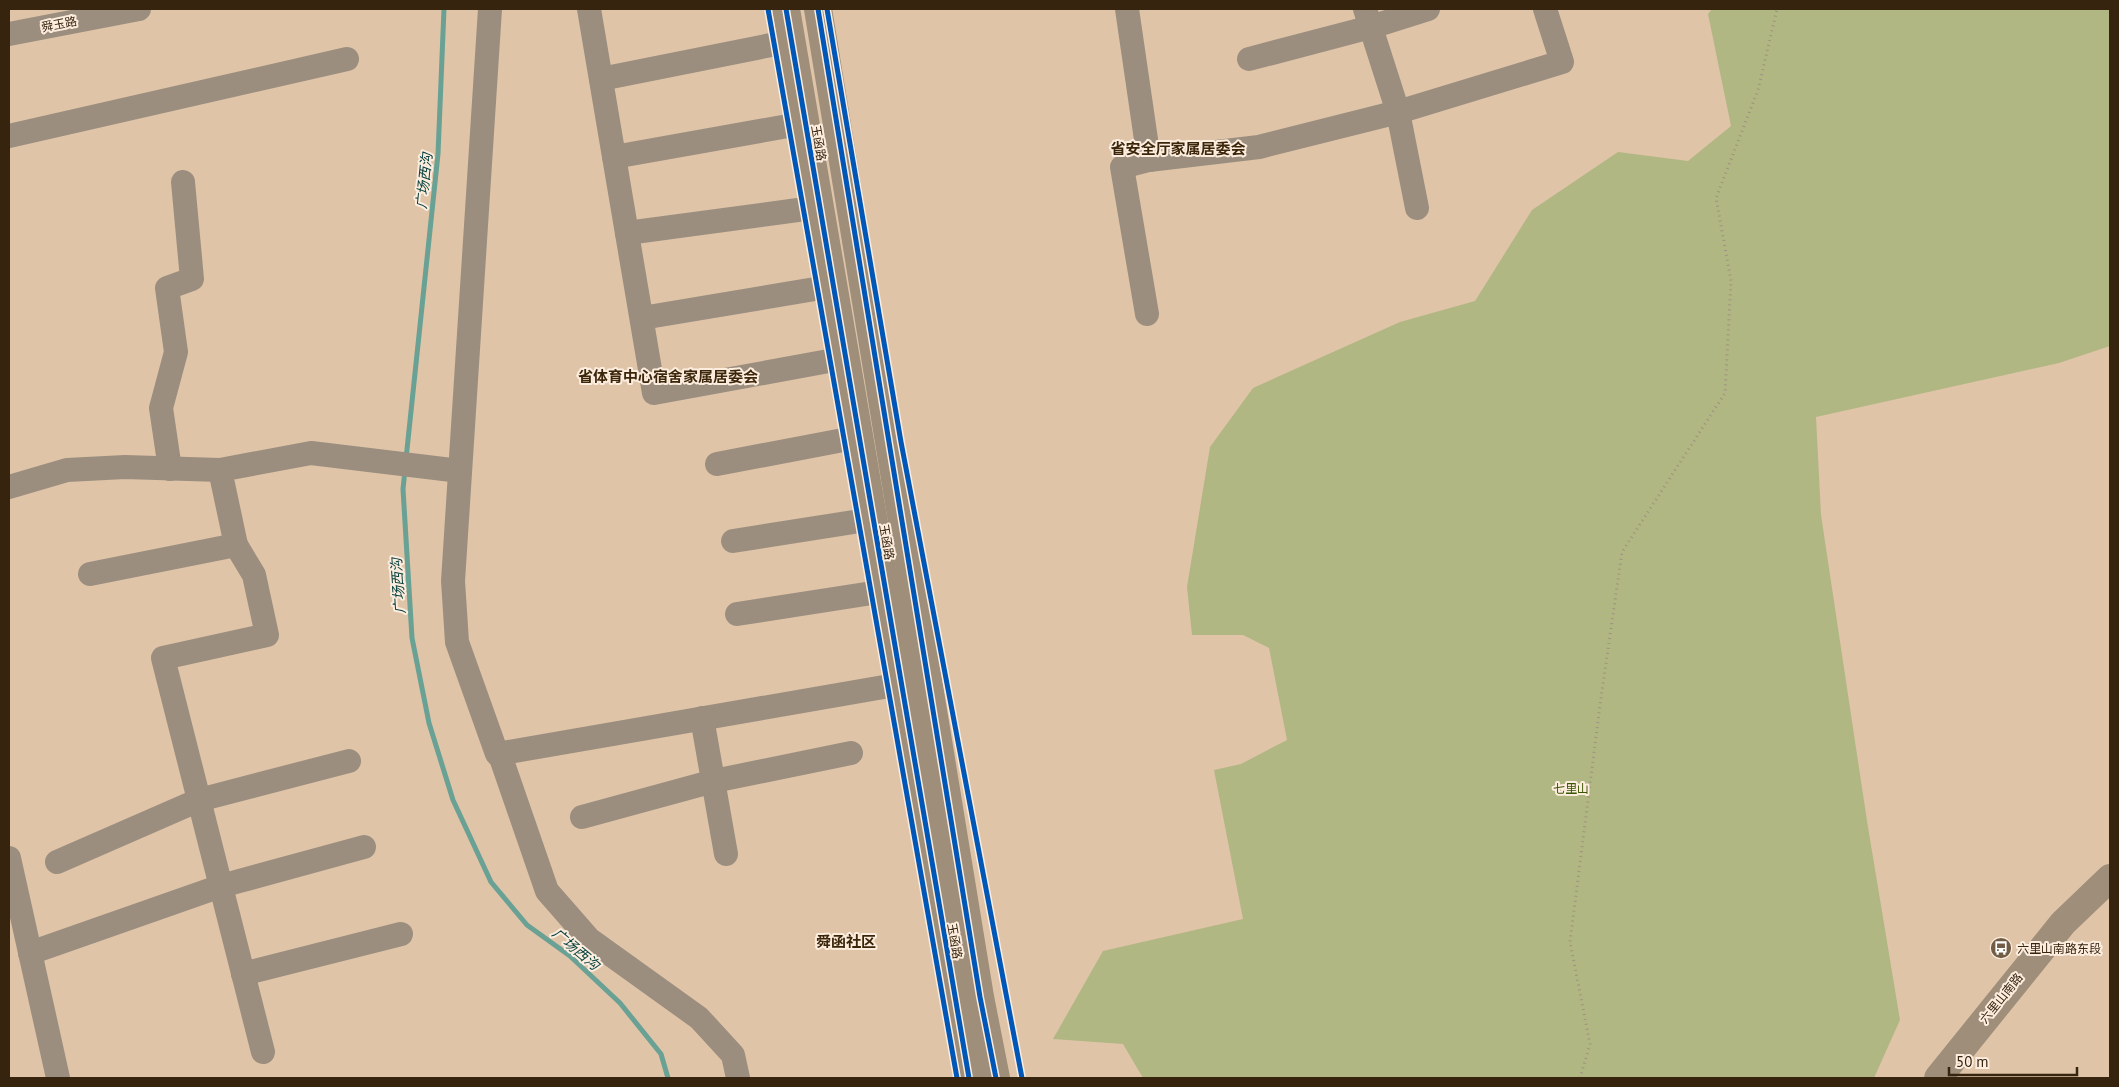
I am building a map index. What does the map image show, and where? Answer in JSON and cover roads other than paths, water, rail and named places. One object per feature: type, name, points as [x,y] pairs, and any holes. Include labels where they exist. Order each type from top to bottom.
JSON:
[{"type":"main road","name":"玉函路","points":[[786,9],[969,1078]]},
{"type":"main road","name":"玉函路","points":[[818,9],[977,977],[996,1078]]},
{"type":"main road","name":"六里山南路","points":[[1938,1078],[2063,923],[2110,878]]},
{"type":"street","name":"舜玉路","points":[[9,34],[139,9]]},
{"type":"street","points":[[490,9],[453,581],[456,642],[497,754],[901,684]]},
{"type":"street","points":[[588,9],[654,392],[845,358]]},
{"type":"street","points":[[1128,9],[1149,160]]},
{"type":"street","points":[[1249,59],[1368,18],[1428,9]]},
{"type":"street","points":[[1147,314],[1122,167],[1149,160],[1259,147],[1398,112],[1562,62],[1545,9]]},
{"type":"street","points":[[1368,18],[1398,112],[1417,208]]},
{"type":"street","points":[[600,79],[791,41]]},
{"type":"street","points":[[9,136],[347,59]]},
{"type":"street","points":[[614,158],[805,123]]},
{"type":"street","points":[[170,468],[161,408],[176,352],[167,288],[192,279],[183,182]]},
{"type":"street","points":[[627,233],[820,207]]},
{"type":"street","points":[[642,318],[833,286]]},
{"type":"street","points":[[717,464],[859,438]]},
{"type":"street","points":[[9,487],[67,470],[125,467],[220,470],[311,454],[460,471]]},
{"type":"street","points":[[220,470],[236,545],[254,575],[267,635],[163,658],[263,1052]]},
{"type":"street","points":[[733,541],[872,518]]},
{"type":"street","points":[[90,574],[236,545]]},
{"type":"street","points":[[737,614],[885,591]]},
{"type":"street","points":[[702,718],[726,854]]},
{"type":"street","points":[[582,817],[714,781],[851,753]]},
{"type":"street","points":[[500,758],[547,891],[589,940],[699,1018],[733,1056],[738,1078]]},
{"type":"street","points":[[57,862],[198,800],[349,761]]},
{"type":"street","points":[[30,953],[221,886],[364,846]]},
{"type":"street","points":[[9,861],[58,1078]]},
{"type":"street","points":[[243,974],[400,934]]},
{"type":"waterway","name":"广场西沟","points":[[406,459],[438,154],[444,9]]},
{"type":"waterway","name":"广场西沟","points":[[405,470],[403,489],[412,638],[429,723],[453,800],[491,882],[527,925],[570,956],[620,1003],[661,1054],[668,1078]]},
{"type":"place","name":"六里山南路东段","points":[[2001,948]]},
{"type":"district","name":"省安全厅家属居委会","points":[[1178,148]]},
{"type":"district","name":"省体育中心宿舍家属居委会","points":[[668,376]]},
{"type":"district","name":"舜函社区","points":[[846,941]]},
{"type":"park label","name":"七里山","points":[[1571,788]]}]
